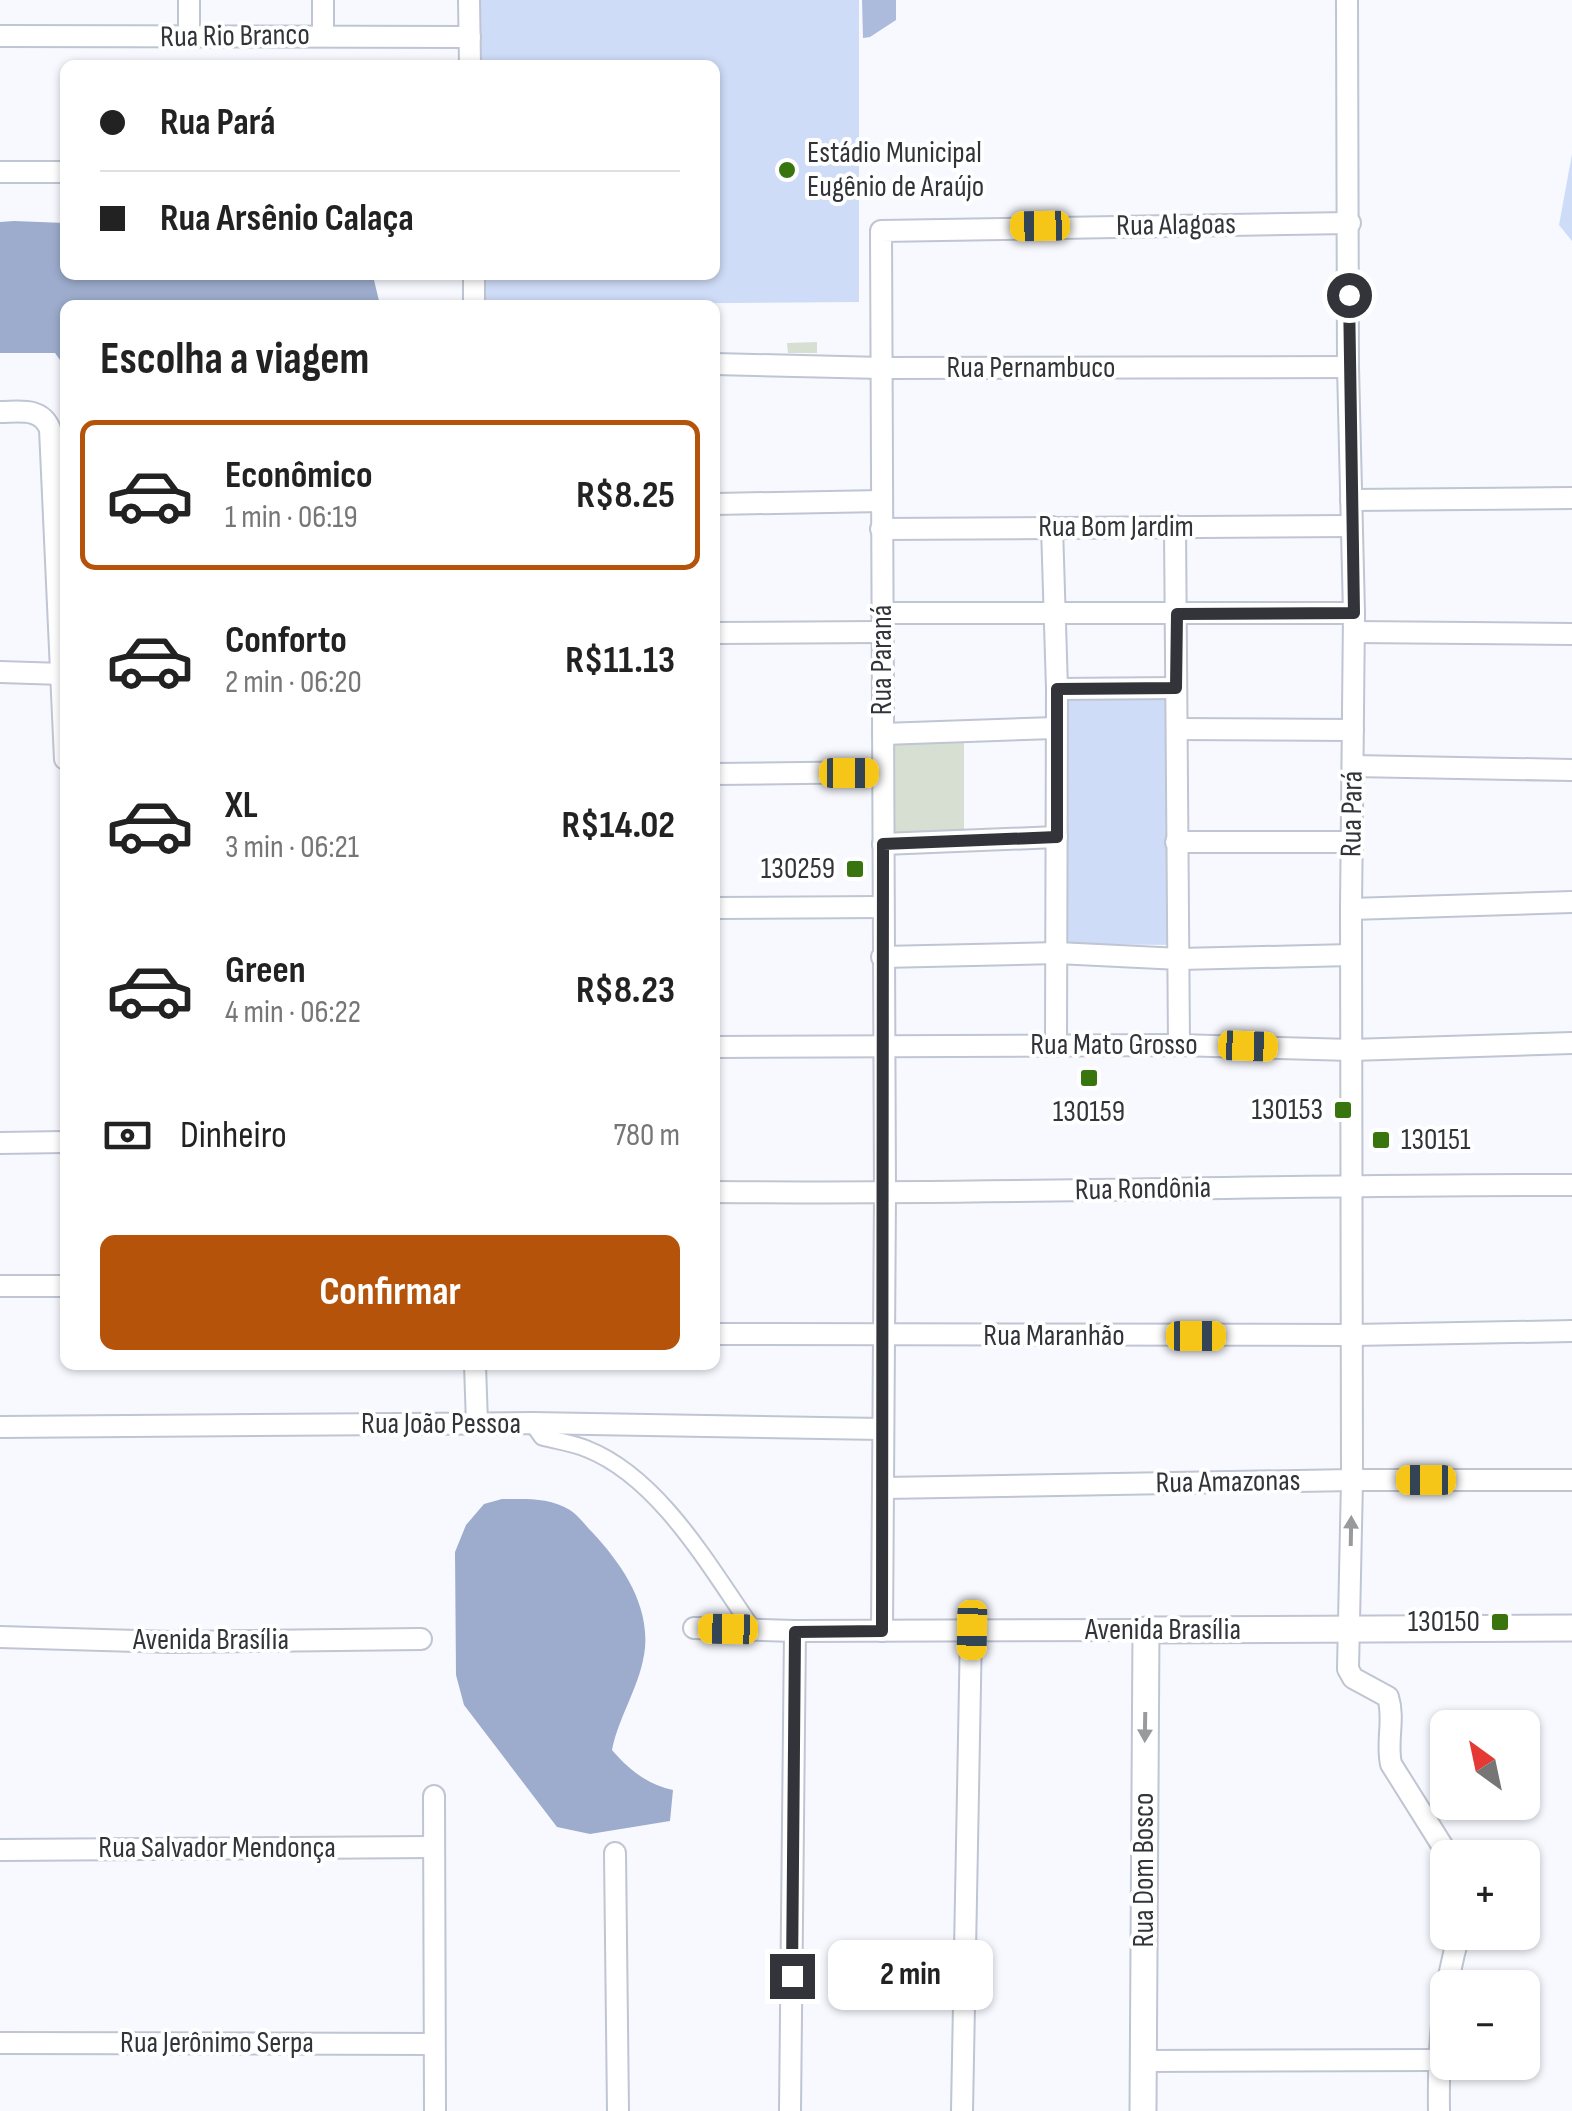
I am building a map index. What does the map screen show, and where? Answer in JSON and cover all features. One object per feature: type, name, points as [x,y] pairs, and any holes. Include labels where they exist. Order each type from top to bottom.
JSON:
[{"type":"street","points":[[189,0],[189,38]]},
{"type":"street","points":[[323,35],[324,0]]},
{"type":"street","points":[[469,0],[470,60]]},
{"type":"street","name":"Rua Pará","points":[[1348,0],[1348,367],[1354,622],[1353,1335],[1348,1669],[1353,1678],[1388,1698],[1392,1709],[1388,1748],[1392,1764],[1441,1840]]},
{"type":"street","name":"Rua Rio Branco","points":[[0,36],[470,38]]},
{"type":"street","points":[[0,172],[60,172]]},
{"type":"street","name":"Rua Alagoas","points":[[882,229],[1350,223]]},
{"type":"street","name":"Rua Paraná","points":[[882,229],[882,1631]]},
{"type":"street","name":"Rua Pernambuco","points":[[720,364],[882,368],[1348,367]]},
{"type":"street","points":[[0,412],[33,412],[42,416],[50,429],[60,617]]},
{"type":"street","points":[[1351,500],[1572,498]]},
{"type":"street","points":[[720,504],[882,500]]},
{"type":"street","points":[[1052,526],[1057,689],[1056,1044]]},
{"type":"street","points":[[1175,526],[1180,1044]]},
{"type":"street","name":"Rua Bom Jardim","points":[[881,530],[1351,526]]},
{"type":"street","points":[[720,633],[1053,613],[1177,614],[1572,634]]},
{"type":"street","points":[[0,672],[60,674]]},
{"type":"street","points":[[1057,689],[1176,688]]},
{"type":"street","points":[[882,734],[1055,728]]},
{"type":"street","points":[[1177,730],[1353,730]]},
{"type":"street","points":[[1353,766],[1572,770]]},
{"type":"street","points":[[720,774],[882,772]]},
{"type":"street","points":[[883,844],[1057,837]]},
{"type":"street","points":[[1176,842],[1351,842]]},
{"type":"street","points":[[1351,909],[1572,902]]},
{"type":"street","points":[[720,908],[882,908]]},
{"type":"street","points":[[882,957],[1057,953],[1180,959],[1351,955]]},
{"type":"street","name":"Rua Mato Grosso","points":[[720,1047],[1180,1044],[1351,1050],[1572,1043]]},
{"type":"street","points":[[0,1143],[60,1142]]},
{"type":"street","name":"Rua Rondônia","points":[[720,1192],[885,1194],[1351,1184],[1572,1185]]},
{"type":"street","points":[[0,1286],[60,1286]]},
{"type":"street","name":"Rua Maranhão","points":[[720,1334],[1572,1332]]},
{"type":"street","points":[[475,1370],[477,1423]]},
{"type":"street","points":[[532,1423],[542,1437],[586,1448],[609,1460],[658,1499],[754,1629]]},
{"type":"street","name":"Rua João Pessoa","points":[[0,1427],[532,1423],[882,1430]]},
{"type":"street","name":"Rua Amazonas","points":[[884,1488],[1572,1480]]},
{"type":"street","name":"Avenida Brasília","points":[[694,1628],[795,1632],[1572,1628]]},
{"type":"street","points":[[962,2111],[972,1630]]},
{"type":"street","name":"Rua Dom Bosco","points":[[1144,2111],[1146,1630]]},
{"type":"street","points":[[790,2111],[795,1632]]},
{"type":"street","name":"Avenida Brasília","points":[[0,1637],[171,1642],[421,1639]]},
{"type":"street","points":[[434,1796],[435,2111]]},
{"type":"street","name":"Rua Salvador Mendonça","points":[[0,1850],[433,1847]]},
{"type":"street","points":[[614,1853],[618,2111]]},
{"type":"street","name":"Rua Jerônimo Serpa","points":[[0,2043],[434,2044]]},
{"type":"street","points":[[1144,2061],[1430,2060]]},
{"type":"street","points":[[1438,2080],[1439,2111]]},
{"type":"shaded area","name":"Estádio Municipal Eugênio de Araújo","points":[[480,0],[859,0],[859,302],[483,300],[483,280],[720,280],[720,60],[481,60]]},
{"type":"shaded area","points":[[862,0],[896,0],[896,20],[863,38]]},
{"type":"shaded area","points":[[1572,154],[1572,241],[1559,225]]},
{"type":"shaded area","points":[[0,222],[60,223],[60,280],[374,280],[379,300],[60,300],[60,360],[55,353],[0,353]]},
{"type":"shaded area","points":[[1177,690],[1178,945],[1063,944],[1063,696]]},
{"type":"shaded area","points":[[502,1499],[546,1501],[570,1510],[603,1544],[631,1585],[642,1615],[645,1648],[612,1750],[639,1775],[673,1790],[670,1821],[590,1834],[557,1827],[464,1705],[456,1675],[455,1552],[466,1525],[484,1504]]},
{"type":"building","points":[[817,342],[817,353],[788,353],[787,343]]},
{"type":"building","points":[[891,737],[964,737],[964,838],[891,841]]},
{"type":"place","name":"Estádio Municipal Eugênio de Araújo","points":[[787,170]]},
{"type":"place","name":"130259","points":[[855,869]]},
{"type":"place","name":"130159","points":[[1089,1078]]},
{"type":"place","name":"130153","points":[[1343,1110]]},
{"type":"place","name":"130151","points":[[1381,1140]]},
{"type":"place","name":"130150","points":[[1500,1622]]},
{"type":"route","points":[[792,1976],[795,1632],[882,1631],[883,844],[1057,837],[1057,689],[1176,688],[1177,614],[1354,613],[1349,295]]}]
